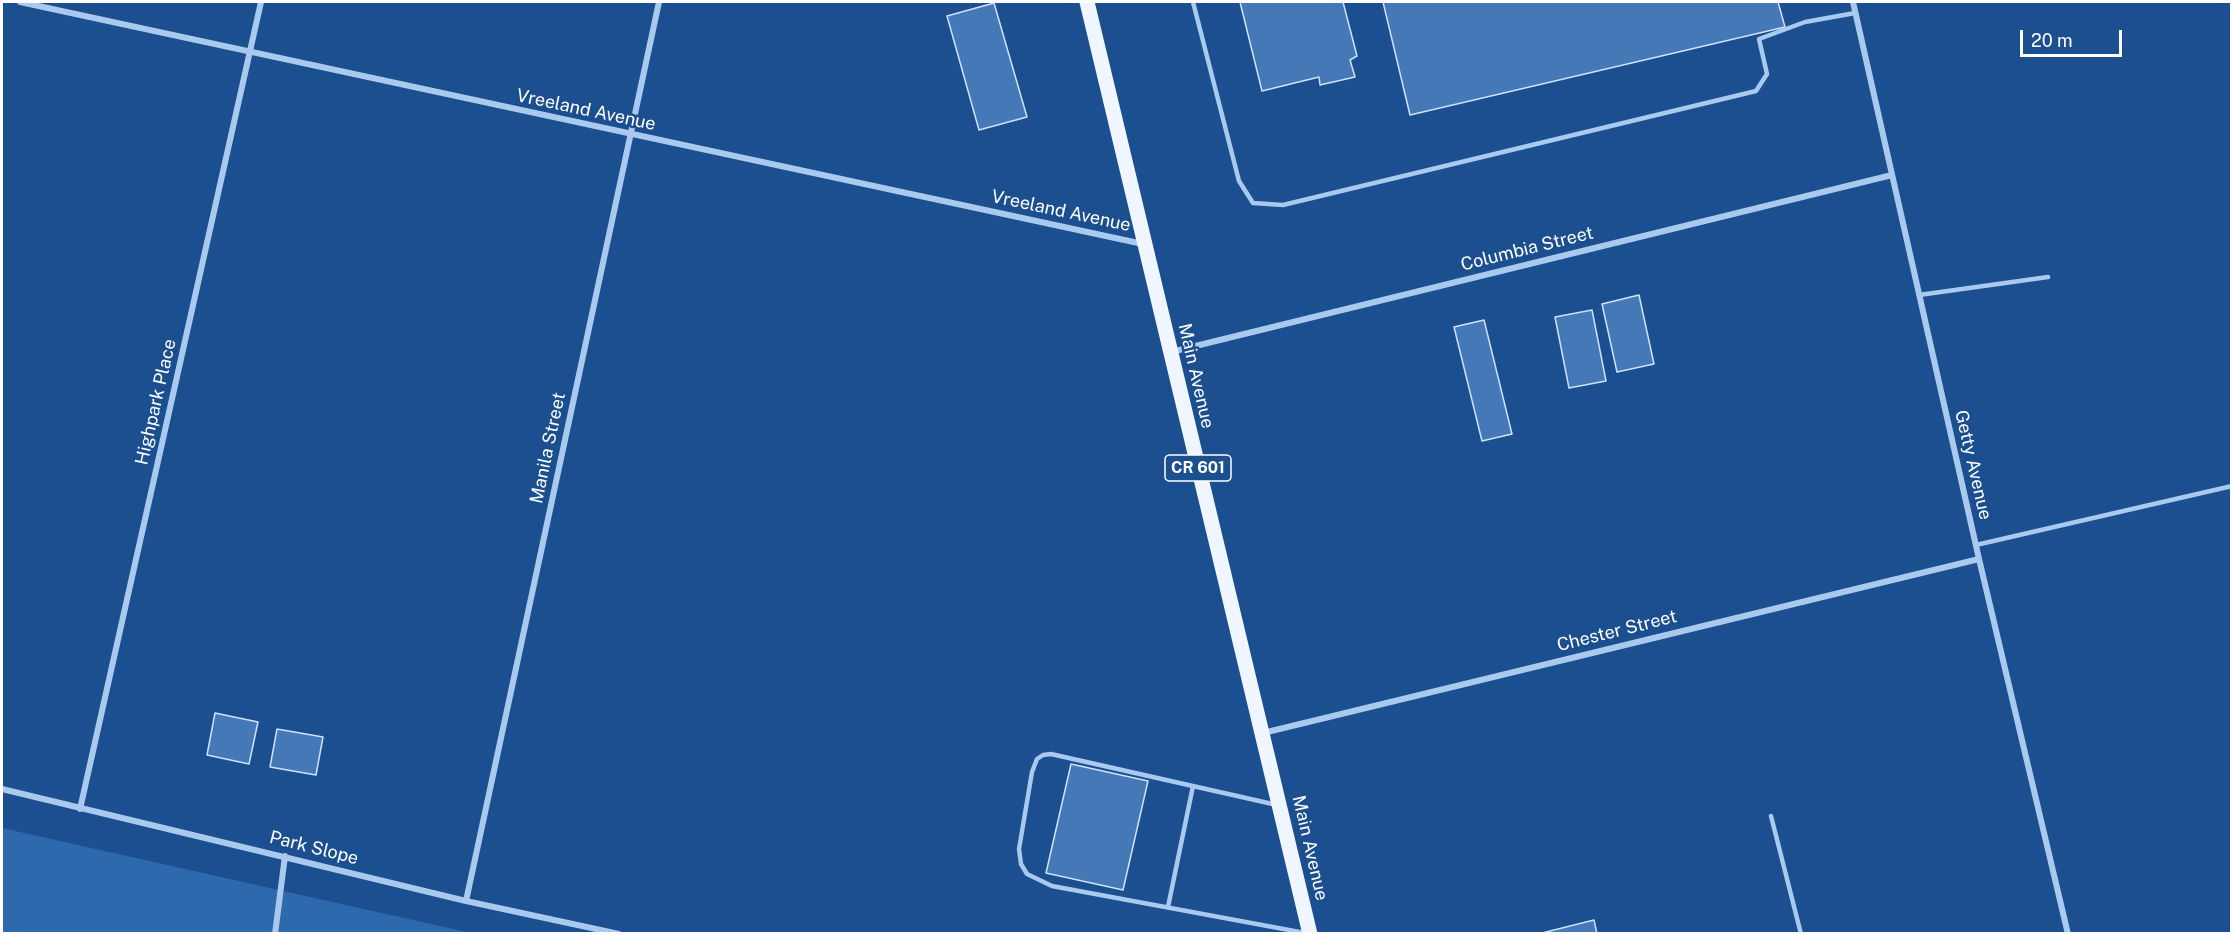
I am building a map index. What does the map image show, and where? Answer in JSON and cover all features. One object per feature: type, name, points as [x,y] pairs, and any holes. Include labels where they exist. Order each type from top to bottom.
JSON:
[{"type":"main road","name":"Main Avenue","points":[[1087,2],[1280,806],[1308,933]]},
{"type":"street","name":"Vreeland Avenue","points":[[20,2],[1145,244]]},
{"type":"street","name":"Highpark Place","points":[[80,809],[261,2]]},
{"type":"street","name":"Manila Street","points":[[466,901],[659,2]]},
{"type":"street","name":"Getty Avenue","points":[[1853,2],[1979,559],[2068,933]]},
{"type":"street","name":"Columbia Street","points":[[1170,352],[1892,175]]},
{"type":"street","name":"Chester Street","points":[[1262,733],[1979,559]]},
{"type":"street","name":"Park Slope","points":[[2,789],[466,901],[620,933]]},
{"type":"street","points":[[275,933],[285,856]]},
{"type":"lane","points":[[1193,2],[1239,181],[1253,203],[1282,205],[1756,91],[1767,74],[1759,39],[1804,22],[1855,13]]},
{"type":"lane","points":[[1919,295],[2048,277]]},
{"type":"lane","points":[[1976,545],[2232,486]]},
{"type":"lane","points":[[1280,806],[1051,754],[1036,759],[1018,849],[1021,864],[1027,874],[1052,886],[1308,933]]},
{"type":"lane","points":[[1168,908],[1193,786]]},
{"type":"lane","points":[[1771,816],[1801,933]]},
{"type":"shaded area","points":[[2,828],[471,933],[2,933]]},
{"type":"building","points":[[1240,2],[1343,2],[1357,56],[1350,60],[1355,77],[1320,85],[1319,77],[1262,91]]},
{"type":"building","points":[[1383,2],[1778,2],[1785,27],[1410,115]]},
{"type":"building","points":[[994,3],[1027,117],[979,130],[947,16]]},
{"type":"building","points":[[1639,295],[1654,364],[1617,372],[1602,304]]},
{"type":"building","points":[[1592,310],[1606,381],[1569,388],[1555,317]]},
{"type":"building","points":[[1484,320],[1512,434],[1482,441],[1454,327]]},
{"type":"building","points":[[215,713],[258,722],[249,764],[207,755]]},
{"type":"building","points":[[277,729],[323,737],[316,775],[270,767]]},
{"type":"building","points":[[1071,764],[1148,781],[1123,890],[1046,873]]},
{"type":"building","points":[[1594,920],[1597,934],[1538,934]]}]
